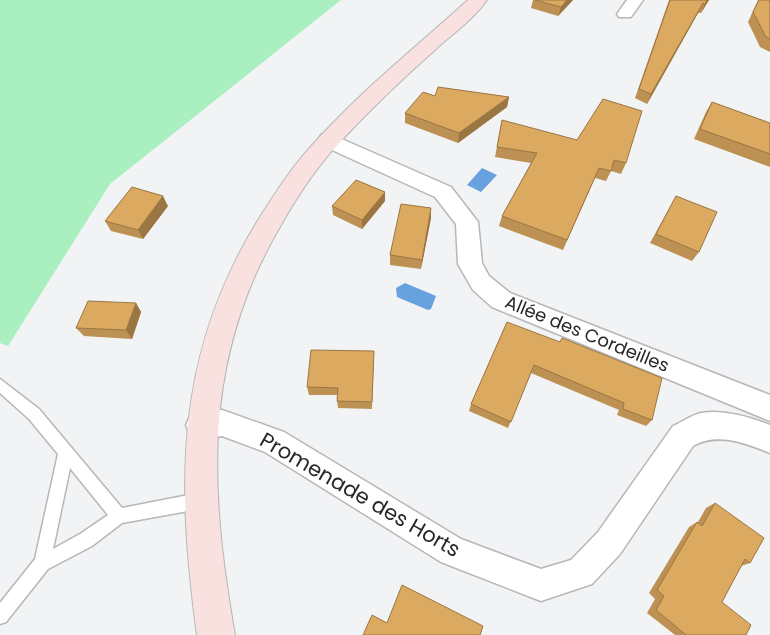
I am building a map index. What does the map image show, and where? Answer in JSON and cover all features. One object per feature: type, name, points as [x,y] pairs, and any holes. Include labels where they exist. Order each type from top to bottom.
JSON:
[{"type":"main road","points":[[216,635],[199,502],[200,424],[212,355],[227,304],[266,226],[328,140],[478,0]]},
{"type":"street","points":[[625,14],[635,0]]},
{"type":"street","name":"Allée des Cordeilles","points":[[328,140],[443,192],[467,222],[470,264],[482,283],[501,300],[770,408]]},
{"type":"street","name":"Promenade des Horts","points":[[200,424],[222,423],[274,442],[452,551],[541,585],[580,572],[604,549],[683,436],[702,426],[745,428],[770,438]]},
{"type":"lane","points":[[0,385],[34,414],[119,516]]},
{"type":"lane","points":[[42,563],[66,452]]},
{"type":"lane","points":[[0,616],[42,563],[86,540],[119,516],[199,502]]},
{"type":"green space","points":[[0,0],[341,0],[110,184],[8,346],[0,343]]},
{"type":"water","points":[[482,168],[497,175],[481,192],[467,185]]},
{"type":"water","points":[[405,283],[436,296],[431,309],[428,310],[397,297],[396,288]]},
{"type":"building","points":[[535,0],[567,0],[561,7]]},
{"type":"building","points":[[670,0],[707,0],[705,4],[703,3],[651,94],[639,89]]},
{"type":"building","points":[[759,0],[770,0],[770,39],[766,37],[753,12]]},
{"type":"building","points":[[438,87],[509,97],[459,133],[405,113],[423,92],[435,96]]},
{"type":"building","points":[[603,99],[642,111],[626,163],[614,160],[611,171],[599,168],[567,240],[502,216],[537,153],[497,147],[502,120],[577,140]]},
{"type":"building","points":[[712,102],[770,123],[770,154],[700,129]]},
{"type":"building","points":[[356,180],[385,192],[362,220],[332,206]]},
{"type":"building","points":[[132,187],[163,196],[138,230],[105,221]]},
{"type":"building","points":[[676,196],[717,212],[699,252],[656,234]]},
{"type":"building","points":[[401,204],[431,208],[422,260],[390,255]]},
{"type":"building","points":[[88,301],[136,303],[126,330],[76,328]]},
{"type":"building","points":[[507,322],[560,342],[562,338],[662,378],[652,420],[623,409],[624,403],[534,365],[511,422],[471,404]]},
{"type":"building","points":[[311,350],[374,351],[372,402],[337,401],[338,388],[307,387]]},
{"type":"building","points":[[715,503],[764,538],[750,563],[745,559],[722,602],[751,625],[746,635],[686,635],[656,610],[664,596],[657,590],[697,522],[702,526]]},
{"type":"building","points":[[402,585],[483,626],[480,635],[363,635],[372,615],[387,623]]}]
